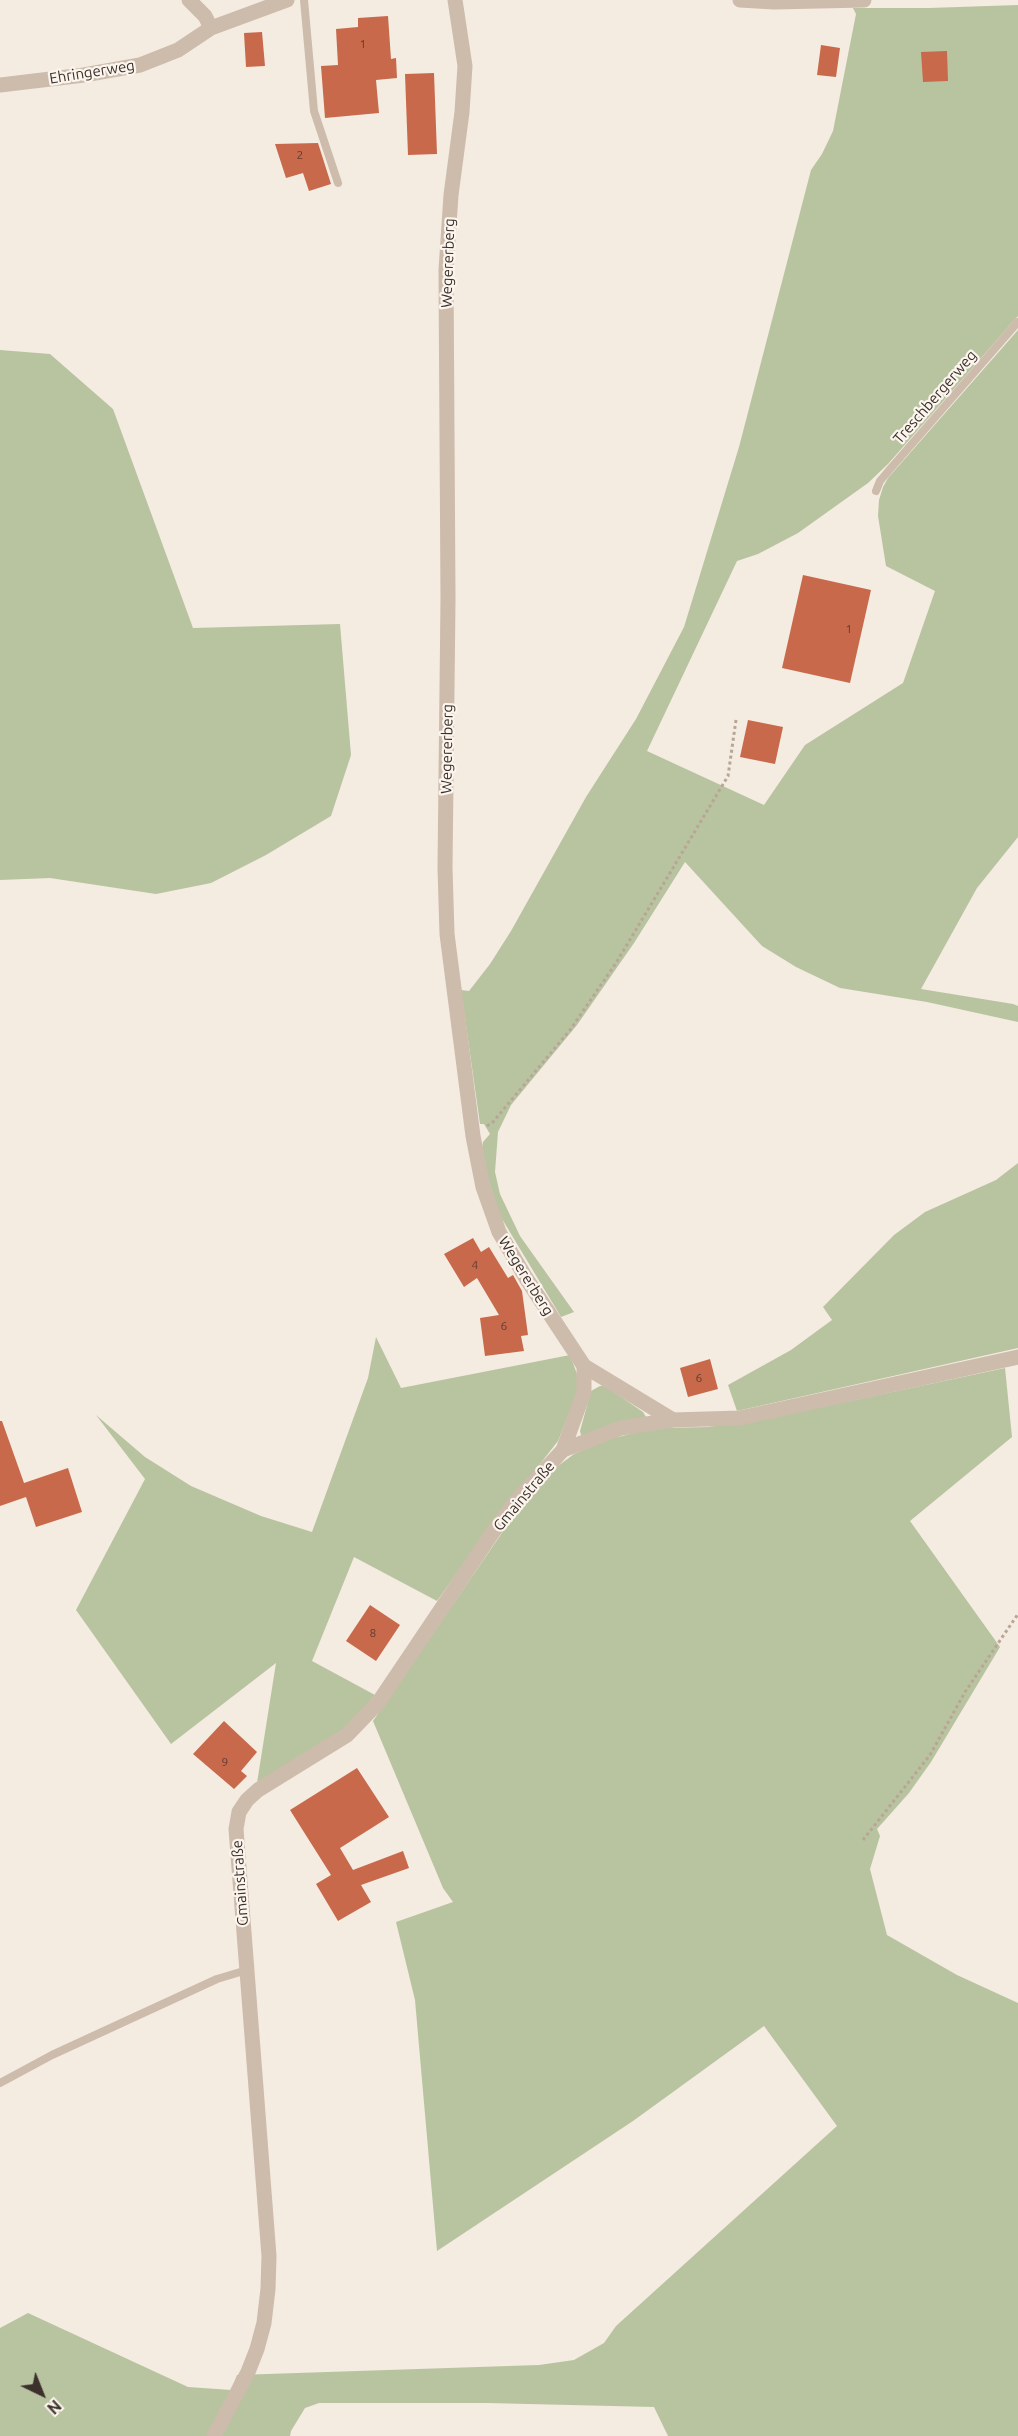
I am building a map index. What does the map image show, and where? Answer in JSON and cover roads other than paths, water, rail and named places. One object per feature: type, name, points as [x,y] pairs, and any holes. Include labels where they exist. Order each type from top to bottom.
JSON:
[{"type":"street","points":[[189,0],[205,16],[211,28]]},
{"type":"street","name":"Ehringerweg","points":[[0,85],[84,75],[140,65],[178,50],[211,28],[287,0]]},
{"type":"street","name":"Wegererberg","points":[[455,0],[465,66],[462,112],[451,195],[446,270],[448,610],[445,868],[447,934],[473,1136],[483,1187],[499,1232],[526,1278],[584,1366],[673,1420]]},
{"type":"street","points":[[740,0],[794,2],[864,0]]},
{"type":"street","name":"Gmainstraße","points":[[563,1449],[621,1428],[673,1420],[740,1418],[1018,1357]]},
{"type":"street","name":"Gmainstraße","points":[[214,2436],[248,2372],[257,2349],[264,2323],[268,2289],[269,2256],[236,1829],[239,1812],[258,1790],[347,1736],[378,1703],[498,1524],[563,1449],[584,1392],[584,1366]]},
{"type":"lane","points":[[304,0],[314,111],[338,183]]},
{"type":"lane","name":"Treschbergerweg","points":[[876,491],[880,481],[1018,322]]},
{"type":"lane","points":[[0,2083],[52,2055],[216,1979],[247,1970]]}]
